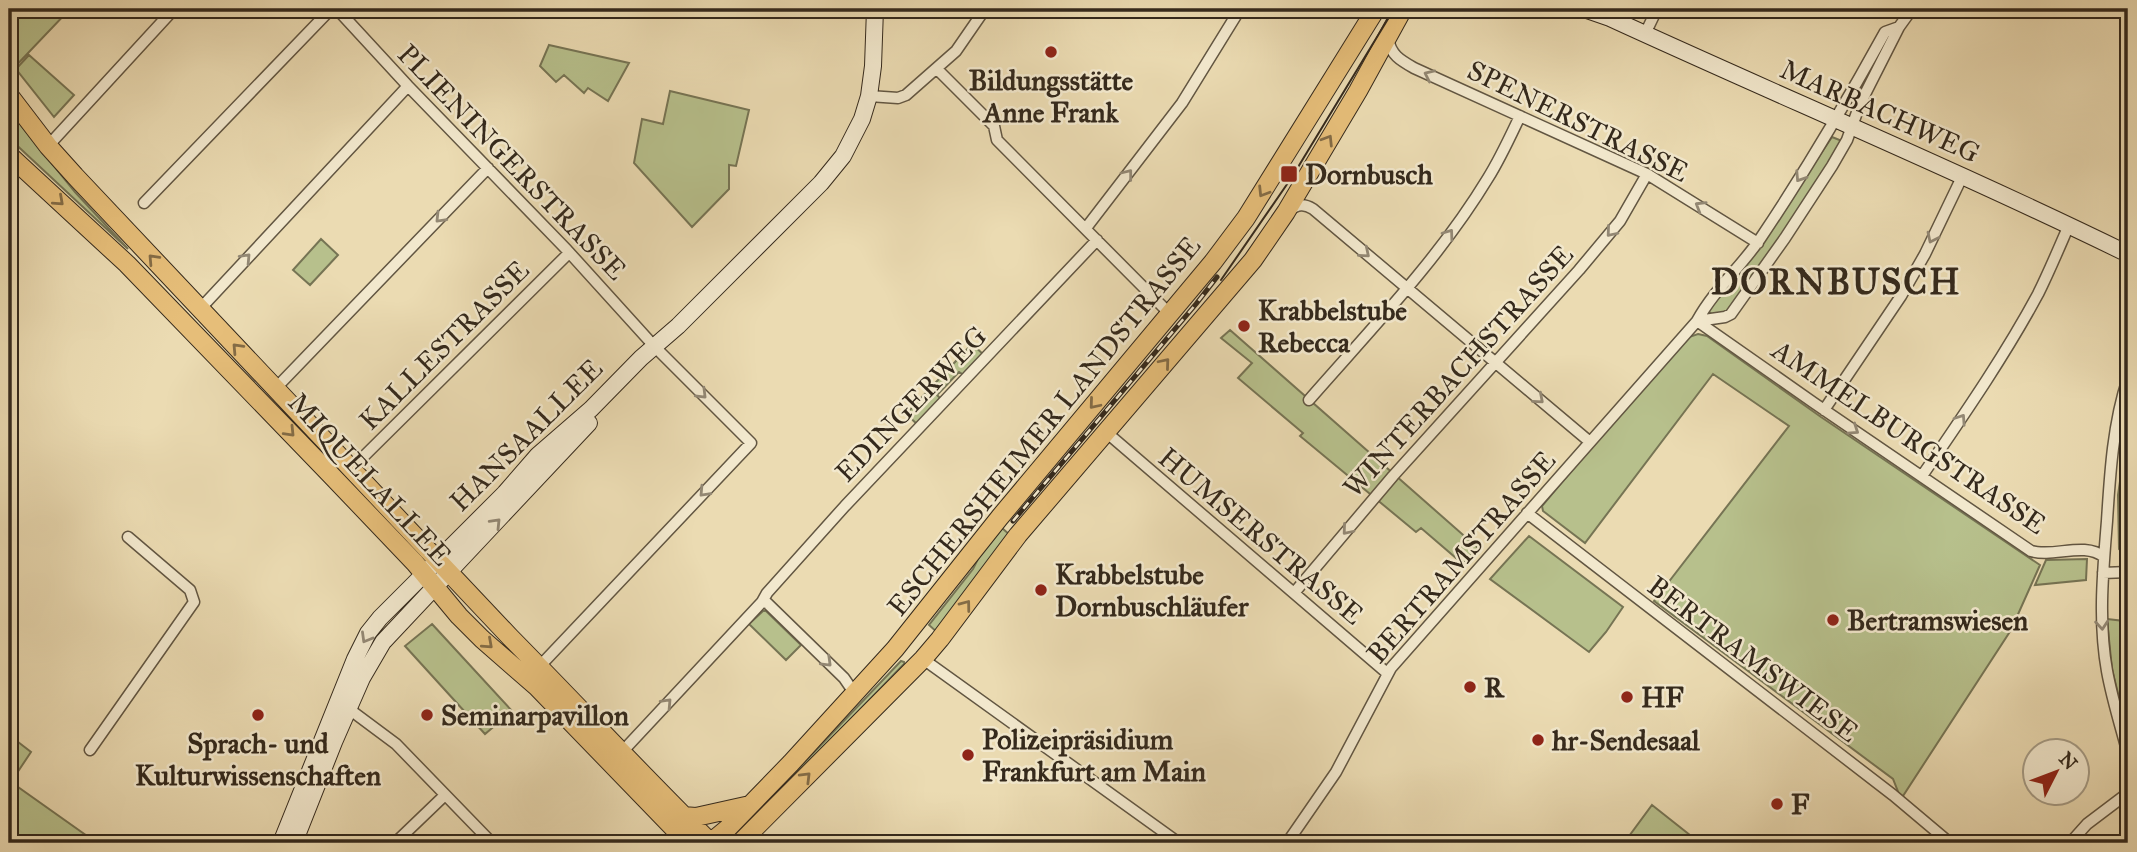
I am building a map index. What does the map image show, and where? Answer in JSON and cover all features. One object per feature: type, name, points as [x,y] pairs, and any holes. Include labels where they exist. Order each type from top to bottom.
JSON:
[{"type":"main road","name":"HANSAALLEE","points":[[281,843],[368,633],[536,482],[558,454],[657,348],[821,183],[843,156],[869,96],[875,9]]},
{"type":"main road","name":"ESCHERSHEIMER LANDSTRASSE","points":[[740,843],[910,649],[1013,501],[1170,314],[1246,218],[1376,9]]},
{"type":"main road","name":"ESCHERSHEIMER LANDSTRASSE","points":[[711,843],[750,805],[850,687],[910,649],[940,639],[1018,535],[1253,260],[1286,212],[1403,9]]},
{"type":"main road","name":"MARBACHWEG","points":[[1584,9],[1610,18]]},
{"type":"main road","name":"MARBACHWEG","points":[[1594,9],[2128,254]]},
{"type":"main road","name":"MIQUELALLEE","points":[[9,95],[48,146],[275,389],[621,753],[711,843]]},
{"type":"main road","name":"MIQUELALLEE","points":[[9,155],[127,264],[243,382],[482,639],[537,687],[688,843]]},
{"type":"main road","name":"HANSAALLEE","points":[[294,843],[362,678],[383,642],[429,580]]},
{"type":"main road","points":[[683,816],[696,817],[750,805]]},
{"type":"main road","points":[[757,843],[760,823]]},
{"type":"street","points":[[48,146],[174,9]]},
{"type":"street","points":[[144,203],[331,9]]},
{"type":"street","name":"PLIENINGERSTRASSE","points":[[337,9],[657,348],[751,443],[539,667]]},
{"type":"street","points":[[869,96],[898,98],[906,95],[956,51],[985,9]]},
{"type":"street","points":[[1086,228],[1182,103],[1240,9]]},
{"type":"street","points":[[1645,34],[1657,9]]},
{"type":"street","points":[[1844,123],[1860,104],[1899,27],[1912,9]]},
{"type":"street","points":[[1697,321],[1731,314],[1784,238],[1847,140],[1844,123],[1885,32],[1899,27]]},
{"type":"street","name":"SPENERSTRASSE","points":[[1387,36],[1391,50],[1403,62],[1647,174],[1758,243]]},
{"type":"street","points":[[937,69],[994,126],[997,139],[1170,314]]},
{"type":"street","points":[[200,309],[408,86]]},
{"type":"street","points":[[1309,400],[1447,237],[1488,178],[1520,116]]},
{"type":"street","name":"BERTRAMSTRASSE","points":[[1287,843],[1336,772],[1387,673],[1697,321],[1707,304],[1758,243],[1844,123]]},
{"type":"street","points":[[275,389],[488,169]]},
{"type":"street","name":"WINTERBACHSTRASSE","points":[[1294,593],[1384,486],[1620,221],[1647,174]]},
{"type":"street","points":[[1824,410],[1901,296],[1925,254],[1962,177]]},
{"type":"street","points":[[1286,212],[1298,205],[1307,205],[1313,209],[1590,442]]},
{"type":"street","points":[[1922,476],[2016,332],[2039,291],[2069,225]]},
{"type":"street","name":"EDINGERWEG","points":[[621,753],[762,603],[767,593],[845,506],[1097,240]]},
{"type":"street","name":"KALLESTRASSE","points":[[351,469],[569,253]]},
{"type":"street","name":"AMMELBURGSTRASSE","points":[[1697,321],[2031,551],[2047,554],[2087,550],[2097,551],[2104,557]]},
{"type":"street","points":[[2128,378],[2114,442],[2101,616],[2107,671],[2128,754]]},
{"type":"street","name":"HUMSERSTRASSE","points":[[1106,432],[1387,673]]},
{"type":"street","name":"BERTRAMSWIESE","points":[[1527,513],[1893,795],[1950,843]]},
{"type":"street","points":[[90,750],[194,602],[190,590],[128,537]]},
{"type":"street","points":[[2103,573],[2128,572]]},
{"type":"street","points":[[762,603],[767,603],[850,687]]},
{"type":"street","points":[[910,649],[1179,843]]},
{"type":"street","points":[[349,709],[396,744],[492,843]]},
{"type":"street","points":[[2070,843],[2087,824],[2128,793]]},
{"type":"street","points":[[395,843],[445,795]]},
{"type":"green space","points":[[9,9],[70,9],[9,73]]},
{"type":"green space","points":[[549,45],[629,63],[608,101],[588,88],[584,93],[564,75],[556,82],[540,66]]},
{"type":"green space","points":[[29,55],[74,95],[54,117],[16,69]]},
{"type":"green space","points":[[670,91],[749,110],[736,166],[729,165],[729,189],[692,227],[634,163],[642,119],[663,124]]},
{"type":"green space","points":[[9,110],[75,192],[128,249],[9,138]]},
{"type":"green space","points":[[1832,137],[1842,141],[1781,238],[1726,314],[1713,315],[1708,311],[1760,244]]},
{"type":"green space","points":[[321,239],[338,255],[310,285],[293,270]]},
{"type":"green space","points":[[1230,330],[1478,548],[1463,564],[1421,528],[1416,532],[1300,436],[1303,433],[1238,378],[1252,363],[1221,338]]},
{"type":"green space","points":[[1698,334],[1707,336],[1821,417],[2040,565],[2011,630],[1901,799],[1893,779],[1654,601],[1789,426],[1713,374],[1585,543],[1543,511],[1542,506],[1592,446],[1689,337]]},
{"type":"green space","points":[[972,344],[984,355],[964,375],[959,372],[937,395],[941,399],[917,424],[906,414]]},
{"type":"green space","points":[[2128,426],[2128,557],[2119,549],[2118,495]]},
{"type":"green space","points":[[1002,528],[1011,536],[939,634],[929,625],[973,569],[982,551]]},
{"type":"green space","points":[[1529,536],[1623,607],[1589,652],[1490,579]]},
{"type":"green space","points":[[2087,559],[2086,580],[2035,585],[2046,560]]},
{"type":"green space","points":[[763,611],[801,645],[786,660],[749,624]]},
{"type":"green space","points":[[2107,619],[2124,621],[2128,651],[2128,734],[2112,669]]},
{"type":"green space","points":[[432,624],[512,711],[485,734],[405,646]]},
{"type":"green space","points":[[901,661],[904,664],[740,834],[738,832]]},
{"type":"green space","points":[[9,735],[31,752],[11,782],[97,843],[9,843]]},
{"type":"green space","points":[[1652,805],[1700,843],[1624,843]]},
{"type":"tram line","points":[[1221,280],[1292,177],[1394,9]]},
{"type":"railway","points":[[1013,521],[1217,277]]},
{"type":"place","name":"Bildungsstätte Anne Frank","points":[[1051,52]]},
{"type":"place","name":"Dornbusch","points":[[1289,174]]},
{"type":"place","name":"Krabbelstube Rebecca","points":[[1244,326]]},
{"type":"place","name":"Krabbelstube Dornbuschläufer","points":[[1041,590]]},
{"type":"place","name":"Bertramswiesen","points":[[1833,620]]},
{"type":"place","name":"R","points":[[1470,687]]},
{"type":"place","name":"HF","points":[[1627,697]]},
{"type":"place","name":"Sprach- und Kulturwissenschaften","points":[[258,715]]},
{"type":"place","name":"Seminarpavillon","points":[[427,715]]},
{"type":"place","name":"hr-Sendesaal","points":[[1538,740]]},
{"type":"place","name":"Polizeipräsidium Frankfurt am Main","points":[[968,755]]},
{"type":"place","name":"F","points":[[1777,804]]},
{"type":"district","name":"DORNBUSCH","points":[[1836,282]]}]
